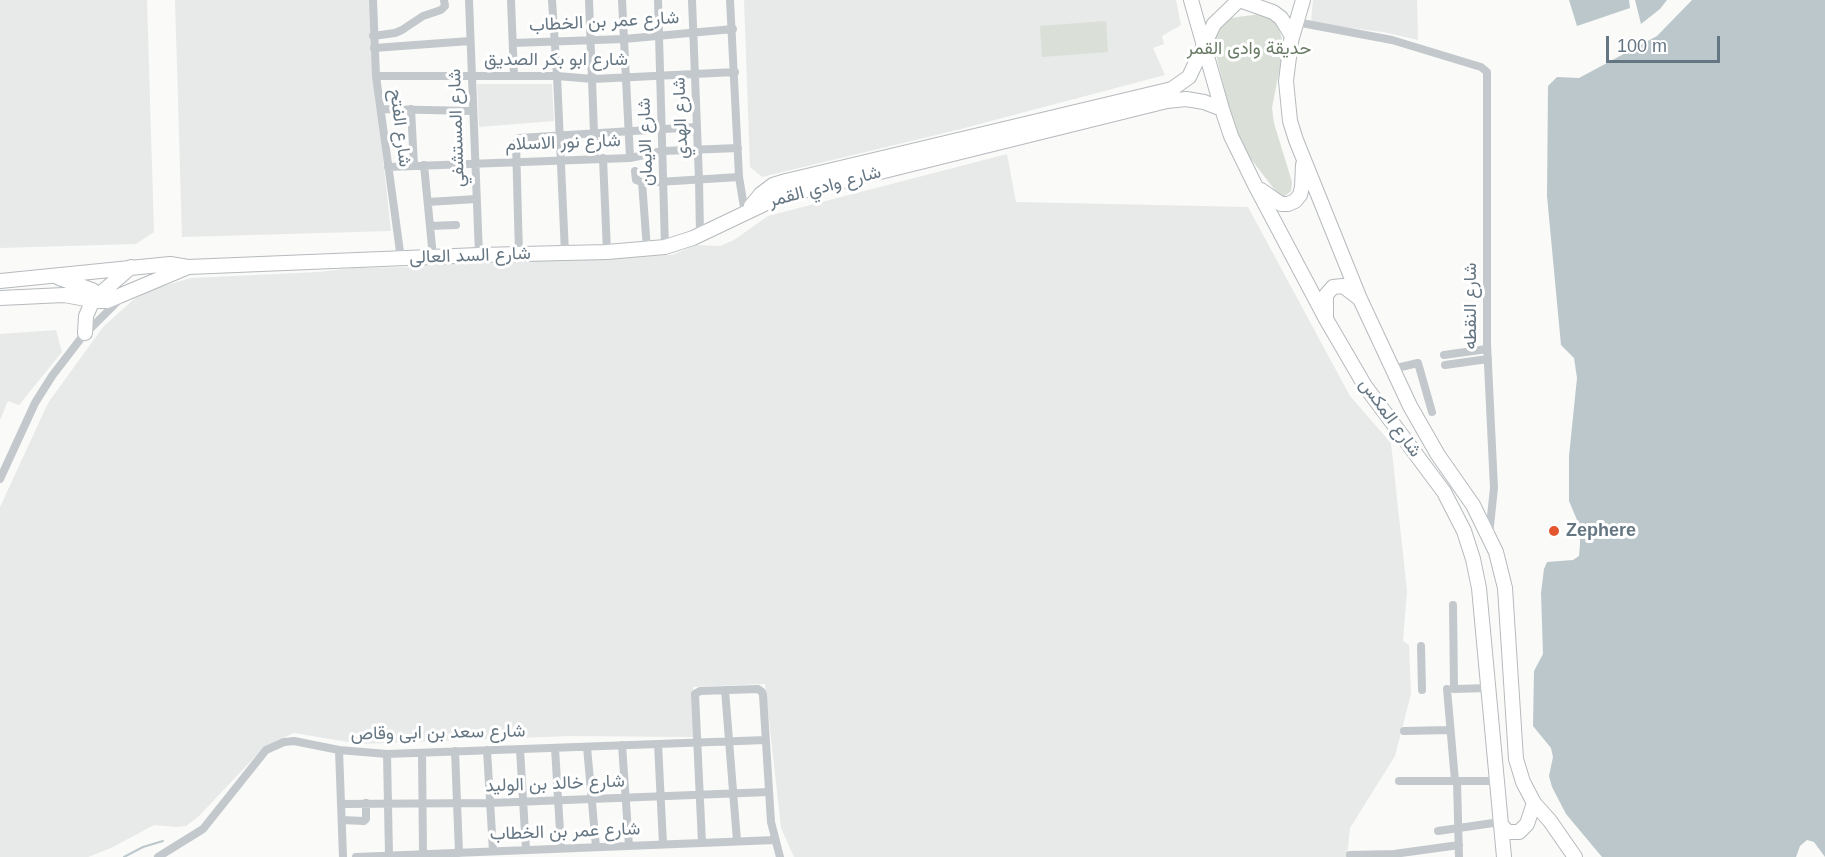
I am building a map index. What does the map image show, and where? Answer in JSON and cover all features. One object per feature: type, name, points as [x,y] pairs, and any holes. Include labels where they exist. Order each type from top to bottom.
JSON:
[{"type":"main road","name":"شارع المكس","points":[[1191,0],[1231,136],[1255,185],[1326,319],[1365,386],[1444,492],[1461,524],[1477,574],[1504,857]]},
{"type":"main road","name":"شارع وادي القمر","points":[[745,213],[761,194],[773,185],[786,181],[1172,89],[1189,77],[1214,24],[1239,0]]},
{"type":"main road","points":[[1239,0],[1273,12],[1281,18],[1292,36]]},
{"type":"main road","name":"شارع المكس","points":[[1303,0],[1292,36],[1288,60],[1287,101],[1290,121],[1303,159],[1360,299],[1392,369],[1423,431],[1473,506],[1489,535],[1502,570],[1505,588],[1515,759],[1534,803],[1550,821],[1575,857]]},
{"type":"main road","name":"شارع وادي القمر","points":[[745,213],[767,201],[789,194],[1167,101],[1186,99],[1204,102],[1222,109]]},
{"type":"main road","points":[[1255,185],[1281,204],[1295,201],[1302,187],[1303,159]]},
{"type":"main road","name":"شارع السد العالى","points":[[188,267],[646,249],[665,247],[700,235],[745,213]]},
{"type":"main road","points":[[0,281],[170,264],[188,267]]},
{"type":"main road","points":[[86,332],[86,316],[98,299],[131,267]]},
{"type":"main road","points":[[0,298],[64,294],[114,299],[160,277],[188,267]]},
{"type":"main road","points":[[55,277],[92,290],[98,299]]},
{"type":"main road","points":[[1326,319],[1326,295],[1333,287],[1343,286],[1360,299]]},
{"type":"main road","points":[[64,294],[80,315],[82,328],[86,332]]},
{"type":"main road","points":[[1500,823],[1508,832],[1520,832],[1527,824],[1534,803]]},
{"type":"street","name":"شارع الفتح","points":[[373,0],[376,76],[401,259]]},
{"type":"street","points":[[373,36],[395,33],[423,16],[441,10],[445,6],[444,0]]},
{"type":"street","name":"شارع المستشفي","points":[[469,0],[479,255]]},
{"type":"street","points":[[511,0],[514,76]]},
{"type":"street","points":[[552,0],[565,253]]},
{"type":"street","points":[[589,0],[594,133],[599,159],[607,252]]},
{"type":"street","points":[[622,0],[630,158]]},
{"type":"street","name":"شارع الايمان","points":[[658,0],[665,247]]},
{"type":"street","name":"شارع الهدي","points":[[692,0],[700,235]]},
{"type":"street","points":[[730,0],[739,177],[745,213]]},
{"type":"street","name":"شارع النقطه","points":[[1296,22],[1392,40],[1486,70],[1487,349],[1494,488],[1489,535]]},
{"type":"street","name":"شارع عمر بن الخطاب","points":[[513,44],[624,39],[733,29]]},
{"type":"street","points":[[395,33],[396,46]]},
{"type":"street","points":[[374,48],[470,41]]},
{"type":"street","name":"شارع ابو بكر الصديق","points":[[376,76],[557,76],[593,79],[735,72]]},
{"type":"street","points":[[381,109],[473,111]]},
{"type":"street","points":[[411,110],[414,165]]},
{"type":"street","points":[[519,254],[516,143],[522,137],[697,127]]},
{"type":"street","name":"شارع نور الاسلام","points":[[387,167],[630,158],[663,152],[738,148]]},
{"type":"street","points":[[424,165],[433,257]]},
{"type":"street","points":[[635,171],[636,180],[642,183],[739,177]]},
{"type":"street","points":[[642,183],[646,249]]},
{"type":"street","points":[[428,202],[476,199]]},
{"type":"street","points":[[430,226],[456,225]]},
{"type":"street","points":[[0,479],[39,396],[61,363],[86,332],[126,293]]},
{"type":"street","points":[[1487,349],[1445,360],[1488,359]]},
{"type":"street","points":[[1392,369],[1418,363],[1432,412]]},
{"type":"street","points":[[1454,605],[1450,730],[1456,781],[1459,857]]},
{"type":"street","points":[[1421,646],[1422,690]]},
{"type":"street","points":[[1450,689],[1489,688]]},
{"type":"street","points":[[702,843],[695,696],[698,692],[758,689],[763,695],[769,792],[775,840],[780,857]]},
{"type":"street","points":[[725,690],[738,841]]},
{"type":"street","points":[[1404,731],[1450,730]]},
{"type":"street","name":"شارع سعد بن ابى وقاص","points":[[158,857],[202,829],[260,758],[275,745],[294,741],[339,750],[387,754],[766,740]]},
{"type":"street","points":[[658,744],[663,844]]},
{"type":"street","points":[[622,746],[629,846]]},
{"type":"street","points":[[587,747],[596,847]]},
{"type":"street","points":[[555,748],[561,849]]},
{"type":"street","points":[[520,749],[526,850]]},
{"type":"street","points":[[339,750],[343,857]]},
{"type":"street","points":[[487,750],[493,851]]},
{"type":"street","points":[[454,854],[457,803],[455,751]]},
{"type":"street","points":[[422,753],[423,854]]},
{"type":"street","points":[[387,754],[389,856]]},
{"type":"street","points":[[1399,781],[1496,781]]},
{"type":"street","name":"شارع خالد بن الوليد","points":[[341,804],[490,803],[769,792]]},
{"type":"street","points":[[342,820],[364,821],[366,803]]},
{"type":"street","points":[[1438,831],[1500,823]]},
{"type":"street","name":"شارع عمر بن الخطاب","points":[[356,857],[526,850],[539,853],[561,849],[580,852],[596,847],[775,840]]},
{"type":"street","points":[[1350,855],[1438,853],[1459,845]]},
{"type":"shaded area","points":[[0,0],[147,0],[154,232],[136,244],[0,248]]},
{"type":"shaded area","points":[[175,0],[370,0],[371,50],[391,231],[182,237]]},
{"type":"shaded area","points":[[744,0],[1176,0],[1181,25],[1162,36],[1164,44],[1153,48],[1165,75],[957,130],[762,177],[750,167]]},
{"type":"shaded area","points":[[1313,0],[1417,0],[1418,40],[1383,32],[1311,23]]},
{"type":"shaded area","points":[[1569,0],[1629,0],[1630,8],[1577,26]]},
{"type":"shaded area","points":[[1635,0],[1667,0],[1660,9],[1641,24]]},
{"type":"shaded area","points":[[1692,0],[1825,0],[1825,857],[1814,842],[1807,840],[1800,846],[1796,857],[1602,857],[1566,814],[1549,776],[1553,757],[1551,748],[1533,726],[1534,671],[1543,654],[1541,593],[1544,569],[1547,562],[1573,560],[1579,556],[1580,544],[1580,527],[1569,501],[1569,456],[1577,378],[1574,358],[1561,345],[1547,196],[1548,86],[1557,77],[1579,78],[1657,36]]},
{"type":"shaded area","points":[[477,84],[552,84],[554,121],[479,127]]},
{"type":"shaded area","points":[[1007,154],[1016,202],[1248,207],[1350,396],[1391,443],[1407,591],[1403,641],[1409,645],[1411,694],[1395,756],[1350,828],[1347,857],[794,857],[781,828],[765,684],[693,687],[694,737],[569,736],[360,744],[294,733],[265,746],[199,816],[186,826],[154,825],[111,848],[88,857],[0,857],[0,507],[48,403],[103,327],[134,299],[153,289],[191,278],[318,272],[353,268],[409,267],[431,263],[672,255],[696,245],[720,246],[734,240],[768,216]]},
{"type":"shaded area","points":[[56,330],[62,352],[19,405],[8,401],[0,420],[0,334]]},
{"type":"green space","name":"حديقة وادى القمر","points":[[1260,14],[1277,23],[1284,45],[1272,108],[1274,123],[1292,182],[1291,191],[1285,196],[1281,196],[1274,189],[1239,140],[1213,42],[1223,19]]},
{"type":"green space","points":[[1106,21],[1108,52],[1042,57],[1040,26]]},
{"type":"waterway","points":[[124,857],[143,847],[163,841]]},
{"type":"place","name":"Zephere","points":[[1554,531]]}]
